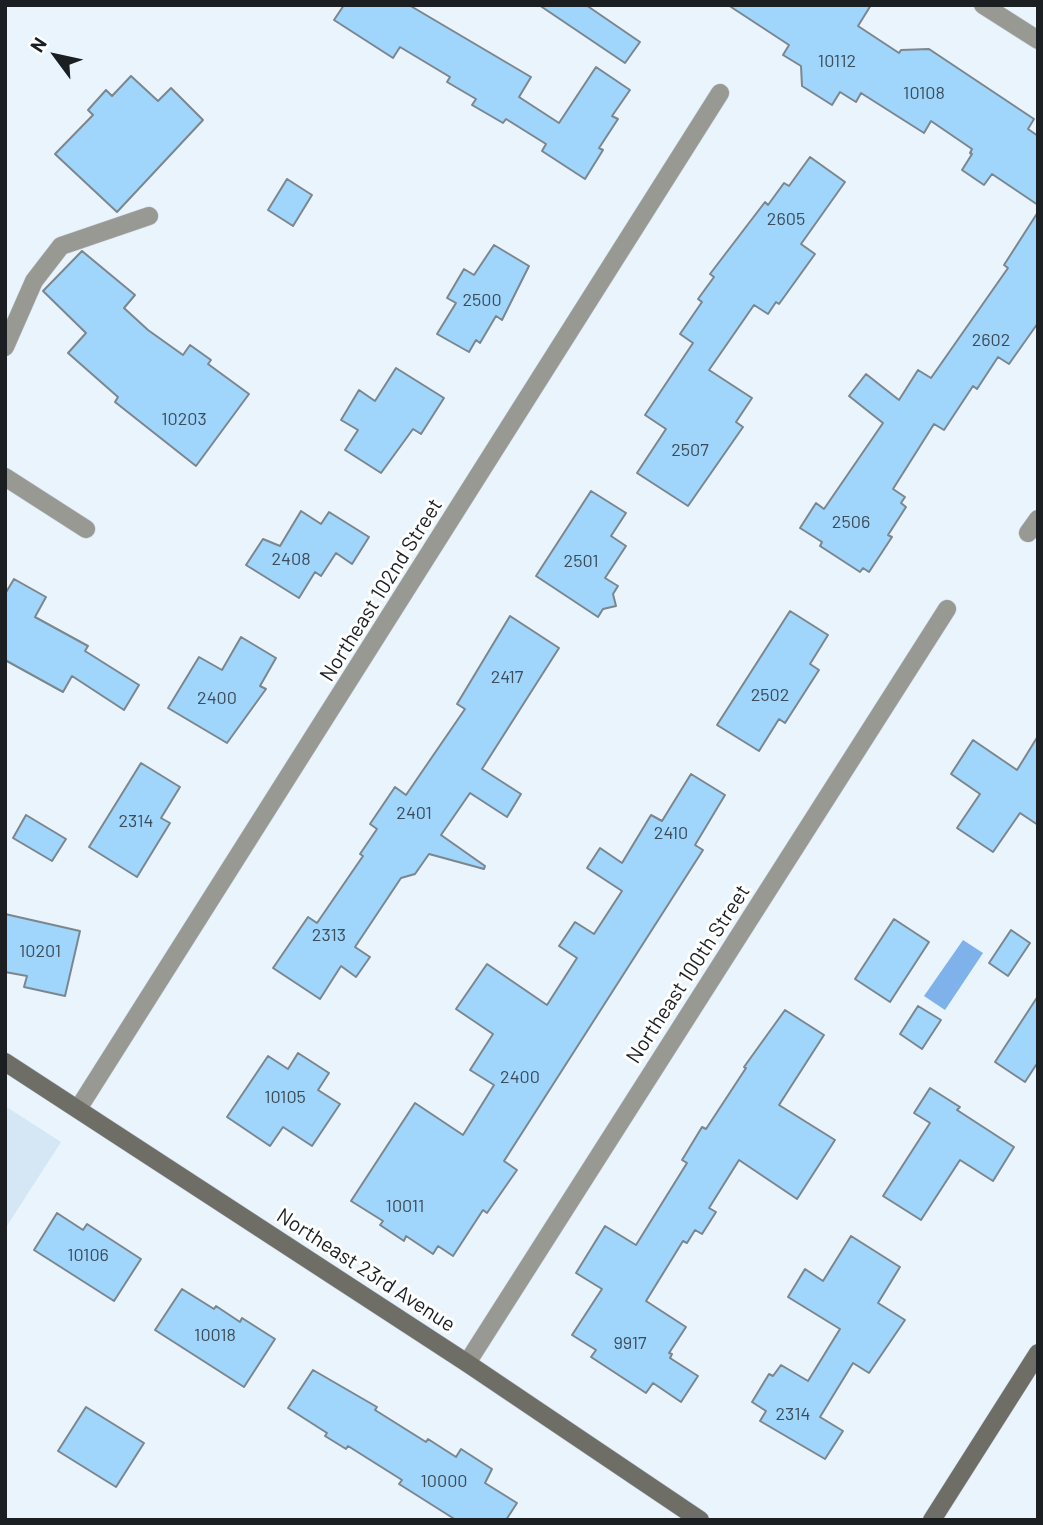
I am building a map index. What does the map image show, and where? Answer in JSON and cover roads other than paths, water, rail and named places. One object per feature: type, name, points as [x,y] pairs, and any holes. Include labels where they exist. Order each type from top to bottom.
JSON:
[{"type":"street","points":[[982,5],[1038,40]]},
{"type":"street","name":"Northeast 102nd Street","points":[[78,1109],[720,93]]},
{"type":"street","points":[[5,347],[34,281],[61,246],[149,216]]},
{"type":"street","points":[[5,477],[86,529]]},
{"type":"street","name":"Northeast 100th Street","points":[[467,1363],[947,609]]},
{"type":"street","name":"Northeast 23rd Avenue","points":[[5,1062],[467,1363],[701,1520]]},
{"type":"street","points":[[932,1520],[1038,1353]]},
{"type":"water","points":[[963,940],[983,953],[945,1010],[924,996]]}]
